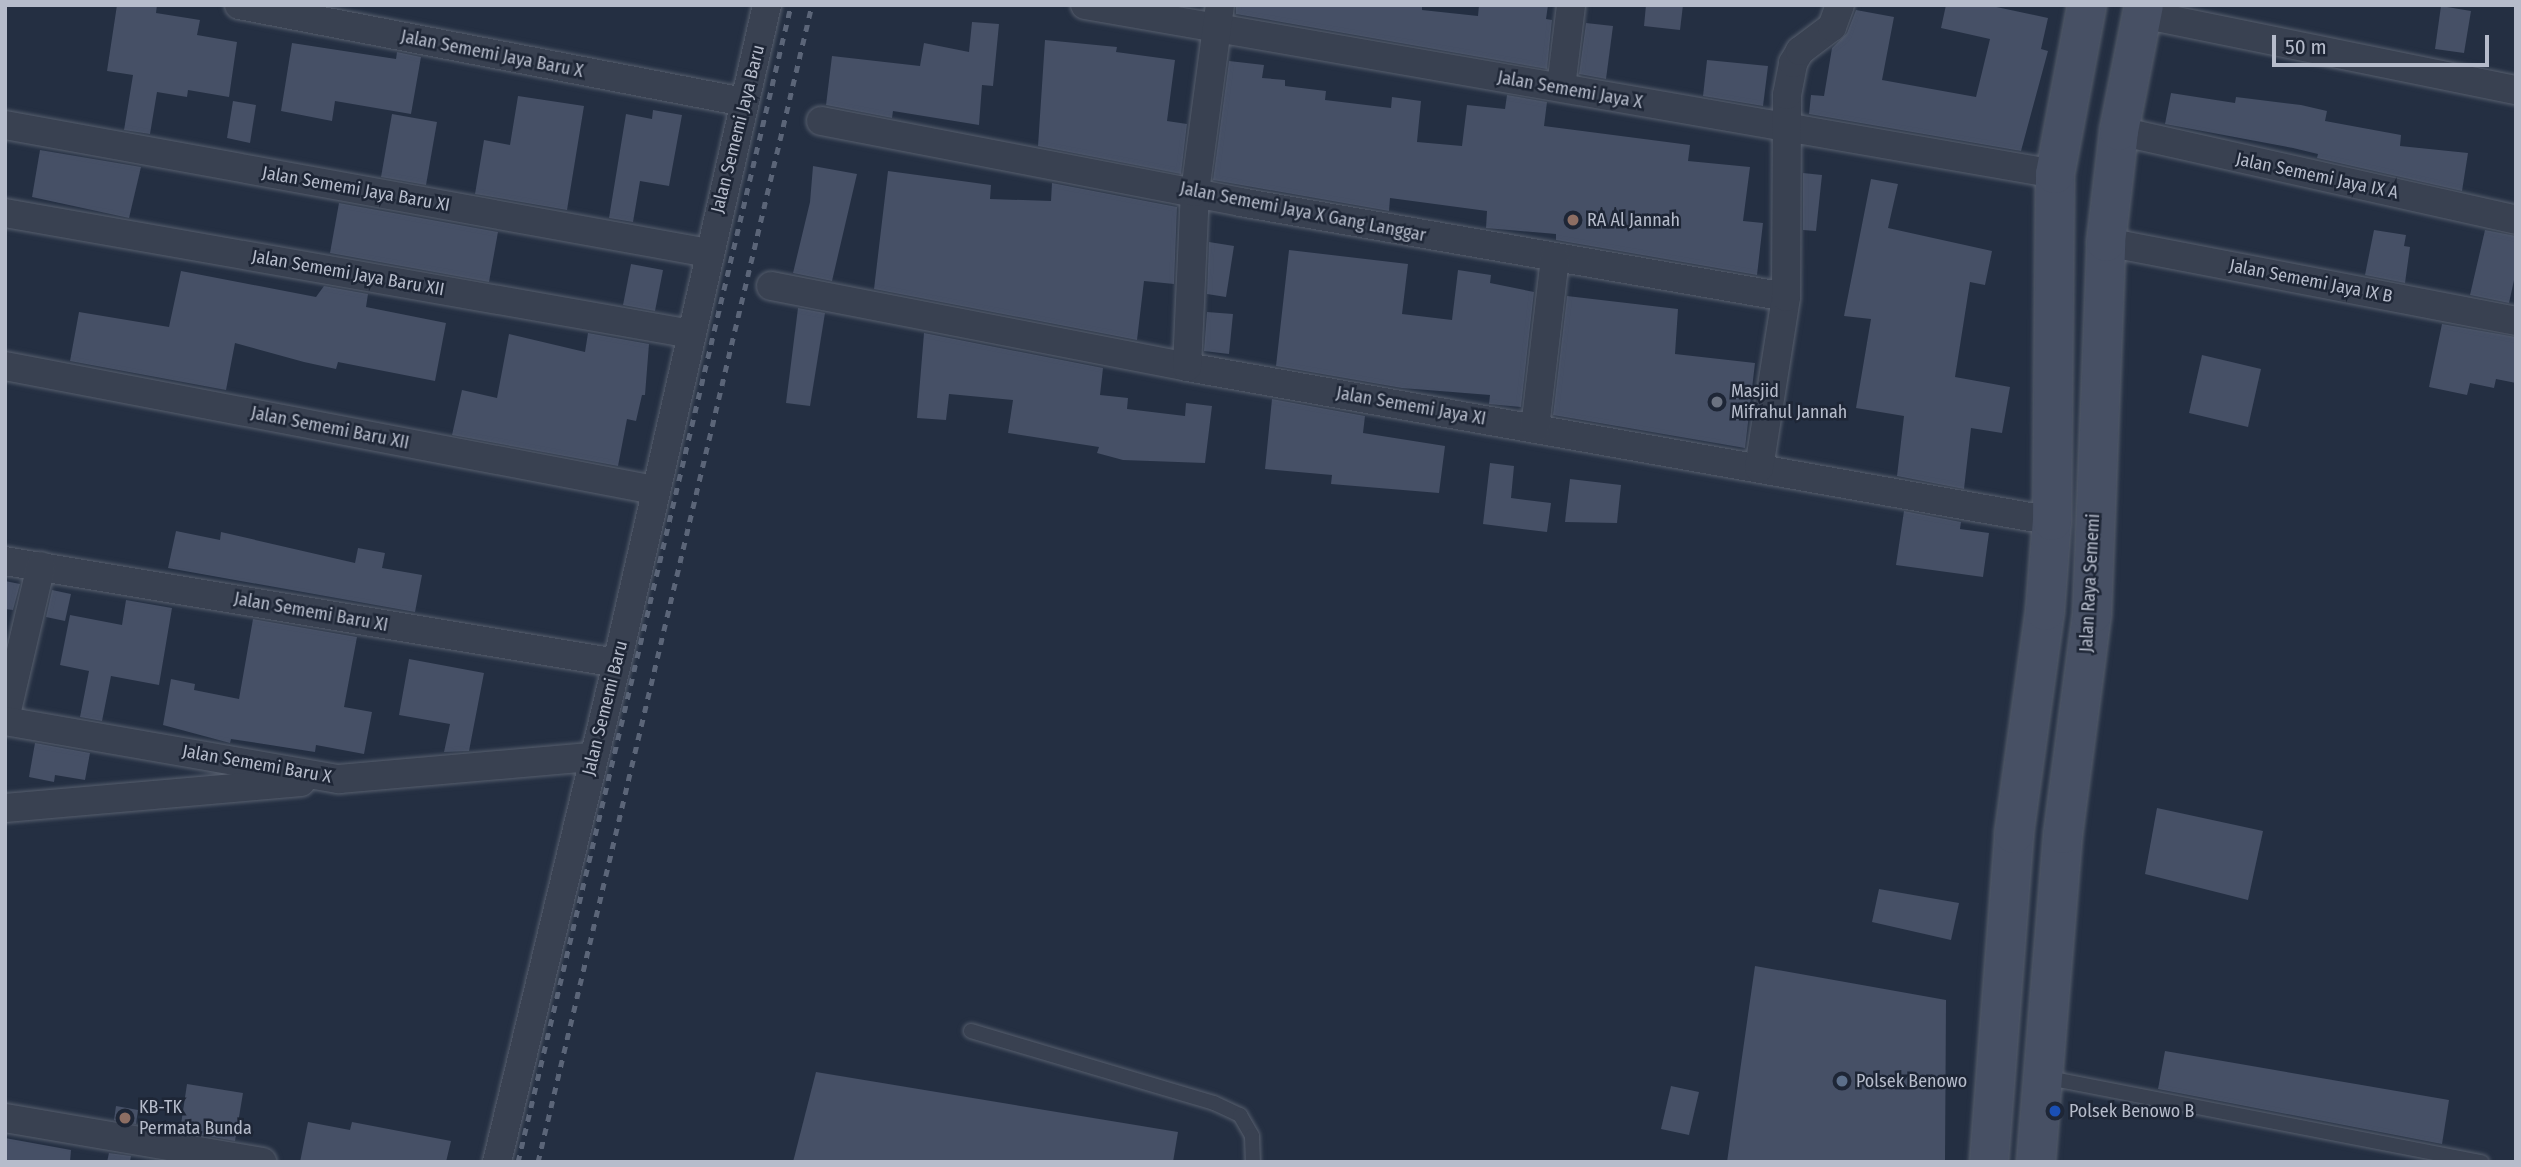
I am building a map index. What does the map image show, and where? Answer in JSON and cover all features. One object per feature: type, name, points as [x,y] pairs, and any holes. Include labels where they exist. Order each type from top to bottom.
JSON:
[{"type":"main road","points":[[1989,1162],[2014,834],[2045,611],[2052,521],[2056,174],[2087,5]]},
{"type":"main road","name":"Jalan Raya Sememi","points":[[2036,1162],[2040,1076],[2063,834],[2092,614],[2106,242],[2119,131],[2143,10]]},
{"type":"street","name":"Jalan Sememi Jaya Baru X","points":[[239,5],[744,102]]},
{"type":"street","name":"Jalan Sememi Jaya Baru","points":[[708,253],[768,5]]},
{"type":"street","name":"Jalan Sememi Jaya X","points":[[1085,5],[1218,16],[1561,88],[1789,130],[2056,174]]},
{"type":"street","points":[[1561,88],[1572,5]]},
{"type":"street","points":[[1759,468],[1786,297],[1789,130],[1787,95],[1793,63],[1800,51],[1832,27],[1840,5]]},
{"type":"street","points":[[2143,10],[2516,90]]},
{"type":"street","points":[[1186,366],[1195,192],[1218,16]]},
{"type":"street","name":"Jalan Sememi Jaya X Gang Langgar","points":[[821,121],[1555,258],[1786,297]]},
{"type":"street","name":"Jalan Sememi Jaya Baru XI","points":[[5,125],[708,253]]},
{"type":"street","name":"Jalan Sememi Jaya IX A","points":[[2119,131],[2516,220]]},
{"type":"street","name":"Jalan Sememi Jaya Baru XII","points":[[5,213],[691,334]]},
{"type":"street","name":"Jalan Sememi Jaya IX B","points":[[2106,242],[2516,321]]},
{"type":"street","name":"Jalan Sememi Baru","points":[[497,1162],[617,663],[708,253]]},
{"type":"street","points":[[1535,428],[1555,258]]},
{"type":"street","name":"Jalan Sememi Jaya XI","points":[[771,286],[1186,366],[2052,521]]},
{"type":"street","name":"Jalan Sememi Baru XII","points":[[5,366],[654,491]]},
{"type":"street","name":"Jalan Sememi Baru XI","points":[[5,561],[617,663]]},
{"type":"street","points":[[5,720],[41,566]]},
{"type":"street","name":"Jalan Sememi Baru X","points":[[5,720],[339,779],[593,757]]},
{"type":"street","points":[[5,808],[339,779]]},
{"type":"street","points":[[5,1118],[262,1162]]},
{"type":"lane","points":[[971,1031],[1214,1103],[1240,1115],[1252,1136],[1253,1162]]},
{"type":"lane","points":[[2040,1076],[2482,1162]]},
{"type":"building","points":[[117,5],[157,5],[156,13],[200,20],[197,35],[237,42],[229,97],[188,90],[187,97],[157,92],[150,134],[124,130],[133,75],[107,71]]},
{"type":"building","points":[[1236,5],[1422,5],[1422,10],[1478,16],[1479,5],[1548,5],[1546,19],[1552,20],[1547,69],[1236,14]]},
{"type":"building","points":[[1646,5],[1683,5],[1680,30],[1644,26]]},
{"type":"building","points":[[1946,5],[1987,5],[2048,18],[2041,49],[2048,51],[2021,151],[1809,114],[1811,95],[1824,96],[1832,48],[1847,33],[1856,10],[1894,17],[1882,80],[1976,97],[1990,39],[1941,28]]},
{"type":"building","points":[[2441,6],[2471,11],[2464,53],[2435,49]]},
{"type":"building","points":[[972,22],[999,24],[993,86],[982,85],[979,125],[893,111],[892,118],[826,105],[832,56],[920,66],[924,43],[969,52]]},
{"type":"building","points":[[1586,23],[1613,26],[1606,79],[1579,74]]},
{"type":"building","points":[[1045,40],[1117,47],[1116,52],[1175,60],[1167,121],[1187,124],[1181,174],[1038,146]]},
{"type":"building","points":[[292,43],[396,59],[397,52],[421,57],[411,114],[335,101],[332,121],[281,111]]},
{"type":"building","points":[[1707,60],[1768,66],[1763,106],[1703,96]]},
{"type":"building","points":[[1229,61],[1264,65],[1262,78],[1285,80],[1285,86],[1326,91],[1325,100],[1391,108],[1392,97],[1421,101],[1417,142],[1462,146],[1467,105],[1505,109],[1507,95],[1547,102],[1544,126],[1690,145],[1688,161],[1750,167],[1743,221],[1763,223],[1757,275],[1556,240],[1556,234],[1486,228],[1487,211],[1390,198],[1389,211],[1213,180]]},
{"type":"building","points":[[2171,93],[2235,103],[2236,97],[2301,105],[2327,111],[2325,121],[2401,135],[2400,146],[2468,153],[2462,191],[2317,158],[2318,154],[2293,148],[2165,124]]},
{"type":"building","points":[[518,96],[584,106],[567,210],[475,194],[484,140],[510,145]]},
{"type":"building","points":[[233,101],[256,105],[250,143],[227,138]]},
{"type":"building","points":[[653,110],[682,115],[669,186],[640,181],[633,222],[609,218],[626,114],[652,119]]},
{"type":"building","points":[[392,114],[437,122],[426,185],[381,177]]},
{"type":"building","points":[[40,150],[141,167],[129,218],[32,197]]},
{"type":"building","points":[[813,166],[857,174],[832,281],[793,273],[810,202]]},
{"type":"building","points":[[888,171],[991,185],[990,199],[1051,201],[1052,183],[1177,207],[1174,284],[1144,281],[1137,340],[874,289]]},
{"type":"building","points":[[1803,173],[1822,175],[1816,231],[1803,230]]},
{"type":"building","points":[[1871,179],[1898,184],[1888,228],[1992,251],[1985,285],[1970,282],[1955,377],[2010,387],[2002,433],[1971,428],[1964,489],[1897,476],[1904,416],[1856,408],[1871,319],[1844,316]]},
{"type":"building","points":[[339,203],[498,232],[489,282],[330,253]]},
{"type":"building","points":[[2374,230],[2406,235],[2404,246],[2410,247],[2405,283],[2365,275]]},
{"type":"building","points":[[2485,230],[2516,236],[2516,271],[2509,303],[2470,295]]},
{"type":"building","points":[[1209,242],[1234,246],[1226,297],[1207,294]]},
{"type":"building","points":[[1289,250],[1408,264],[1402,314],[1452,320],[1458,270],[1491,275],[1490,283],[1534,292],[1521,407],[1489,404],[1490,395],[1402,388],[1276,366]]},
{"type":"building","points":[[631,264],[663,270],[655,311],[623,305]]},
{"type":"building","points":[[181,271],[316,297],[324,286],[368,294],[366,307],[446,323],[435,381],[338,362],[336,369],[235,343],[226,390],[70,361],[79,312],[169,327]]},
{"type":"building","points":[[1567,296],[1678,309],[1675,354],[1755,363],[1745,448],[1553,415]]},
{"type":"building","points":[[798,308],[825,313],[810,406],[786,403]]},
{"type":"building","points":[[1207,312],[1233,314],[1229,354],[1204,351]]},
{"type":"building","points":[[2442,324],[2516,337],[2516,383],[2496,379],[2494,388],[2470,383],[2467,395],[2429,387]]},
{"type":"building","points":[[588,333],[649,344],[645,395],[642,395],[636,421],[627,419],[618,466],[452,435],[462,390],[497,398],[509,334],[585,352]]},
{"type":"building","points":[[924,333],[1103,368],[1100,395],[1128,398],[1127,409],[1185,416],[1186,403],[1212,406],[1205,463],[1123,460],[1097,453],[1099,447],[1008,433],[1013,400],[949,394],[946,420],[917,418]]},
{"type":"building","points":[[2202,355],[2261,369],[2248,427],[2189,413]]},
{"type":"building","points":[[1272,399],[1365,416],[1363,433],[1445,446],[1439,493],[1331,484],[1332,475],[1265,469]]},
{"type":"building","points":[[1490,463],[1514,466],[1511,498],[1551,503],[1547,532],[1483,524]]},
{"type":"building","points":[[1570,479],[1621,485],[1617,523],[1565,522]]},
{"type":"building","points":[[1904,511],[1961,522],[1960,529],[1989,533],[1983,577],[1896,565]]},
{"type":"building","points":[[176,531],[220,540],[221,532],[355,563],[358,548],[385,553],[382,568],[422,575],[415,612],[168,568]]},
{"type":"building","points":[[5,581],[20,584],[13,610],[5,609]]},
{"type":"building","points":[[52,590],[71,594],[65,621],[46,617]]},
{"type":"building","points":[[126,600],[172,608],[159,685],[111,676],[102,721],[80,717],[89,671],[60,665],[70,615],[122,625]]},
{"type":"building","points":[[253,619],[357,637],[344,707],[372,712],[364,754],[316,745],[315,752],[231,739],[230,743],[163,725],[171,679],[195,684],[194,690],[239,699]]},
{"type":"building","points":[[409,659],[484,673],[469,751],[444,752],[450,724],[399,715]]},
{"type":"building","points":[[35,743],[90,753],[85,780],[55,775],[54,782],[29,777]]},
{"type":"building","points":[[2157,808],[2263,831],[2248,900],[2145,874]]},
{"type":"building","points":[[1879,889],[1959,903],[1951,940],[1872,922]]},
{"type":"building","name":"Polsek Benowo","points":[[1755,966],[1946,1000],[1945,1162],[1727,1162]]},
{"type":"building","points":[[2165,1051],[2449,1100],[2442,1144],[2158,1089]]},
{"type":"building","points":[[816,1072],[1178,1132],[1173,1162],[793,1162]]},
{"type":"building","points":[[187,1084],[243,1093],[235,1141],[180,1131]]},
{"type":"building","points":[[1671,1086],[1699,1092],[1689,1135],[1661,1129]]},
{"type":"building","name":"KB-TK Permata Bunda","points":[[116,1106],[138,1110],[136,1124],[114,1120]]},
{"type":"building","points":[[308,1122],[350,1130],[352,1122],[451,1141],[446,1162],[300,1162]]},
{"type":"building","points":[[5,1138],[71,1150],[70,1162],[5,1162]]},
{"type":"building","points":[[109,1153],[131,1156],[130,1162],[107,1162]]},
{"type":"railway","points":[[518,1162],[791,5]]},
{"type":"railway","points":[[538,1162],[812,5]]},
{"type":"place","name":"RA Al Jannah","points":[[1573,220]]},
{"type":"place","name":"Masjid Mifrahul Jannah","points":[[1717,402]]},
{"type":"place","name":"Polsek Benowo","points":[[1842,1081]]},
{"type":"place","name":"Polsek Benowo B","points":[[2055,1111]]},
{"type":"place","name":"KB-TK Permata Bunda","points":[[125,1118]]}]
